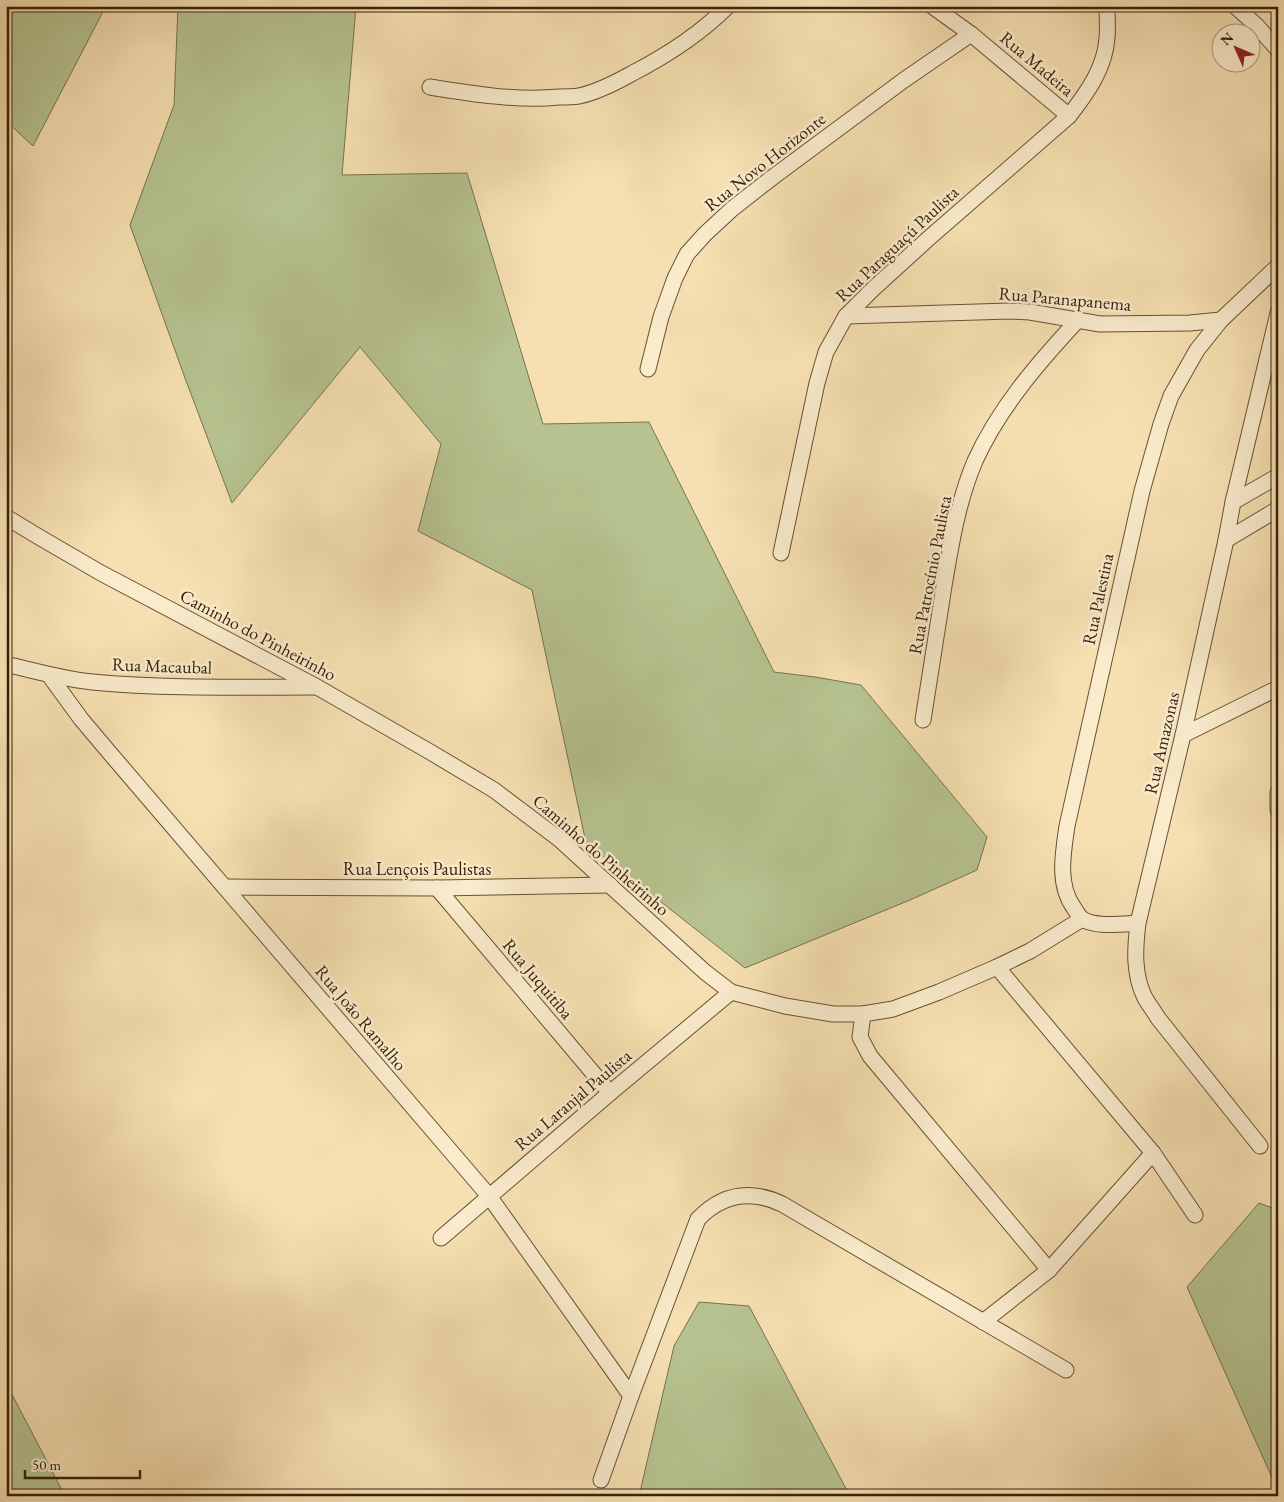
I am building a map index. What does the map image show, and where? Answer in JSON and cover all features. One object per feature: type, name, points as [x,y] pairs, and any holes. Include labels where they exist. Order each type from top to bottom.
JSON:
[{"type":"street","points":[[430,88],[509,98],[579,96],[611,85],[652,63],[689,40],[728,6]]},
{"type":"street","name":"Rua Madeira","points":[[932,6],[970,34],[1069,116]]},
{"type":"street","name":"Rua Paraguaçú Paulista","points":[[781,552],[817,383],[826,352],[846,316],[929,238],[1069,116],[1085,96],[1099,70],[1107,39],[1107,6]]},
{"type":"street","points":[[1235,6],[1257,26],[1278,50]]},
{"type":"street","name":"Rua Novo Horizonte","points":[[648,369],[661,317],[675,278],[687,254],[704,234],[732,208],[773,177],[904,80],[970,34]]},
{"type":"street","name":"Rua Palestina","points":[[1082,919],[1071,905],[1063,880],[1062,858],[1067,826],[1128,551],[1161,424],[1171,396],[1197,350],[1221,320],[1278,266]]},
{"type":"street","name":"Rua Paranapanema","points":[[846,316],[1010,311],[1030,312],[1100,324],[1122,325],[1221,320]]},
{"type":"street","name":"Rua Amazonas","points":[[1260,1146],[1158,1018],[1145,997],[1138,978],[1135,952],[1138,923],[1183,735],[1233,502],[1278,313]]},
{"type":"street","name":"Rua Patrocínio Paulista","points":[[923,720],[952,538],[962,497],[976,461],[991,431],[1015,393],[1049,351],[1077,321]]},
{"type":"street","points":[[1233,502],[1278,476]]},
{"type":"street","points":[[1226,540],[1278,508]]},
{"type":"street","name":"Caminho do Pinheirinho","points":[[6,517],[101,573],[317,686],[494,790],[559,839],[698,966],[731,992],[785,1006],[833,1014],[863,1014],[893,1009],[940,992],[997,967],[1082,919]]},
{"type":"street","name":"Rua Macaubal","points":[[6,664],[49,675],[91,682],[148,686],[317,686]]},
{"type":"street","name":"Rua João Ramalho","points":[[49,675],[81,719],[489,1196],[631,1396]]},
{"type":"street","points":[[1183,735],[1278,688]]},
{"type":"street","points":[[1278,793],[1278,810]]},
{"type":"street","name":"Rua Lençois Paulistas","points":[[225,887],[437,888],[610,885]]},
{"type":"street","name":"Rua Juquitiba","points":[[437,888],[610,1093]]},
{"type":"street","points":[[1082,919],[1112,926],[1138,923]]},
{"type":"street","points":[[997,967],[1153,1154],[1195,1215]]},
{"type":"street","name":"Rua Laranjal Paulista","points":[[441,1238],[731,992]]},
{"type":"street","points":[[863,1014],[860,1037],[870,1056],[1049,1270]]},
{"type":"street","points":[[983,1322],[1049,1270],[1153,1154]]},
{"type":"street","points":[[601,1480],[698,1219],[716,1204],[738,1196],[761,1196],[782,1204],[1066,1370]]},
{"type":"green space","points":[[6,6],[106,6],[33,146],[6,121]]},
{"type":"green space","points":[[178,6],[356,6],[342,175],[467,173],[543,424],[649,422],[774,672],[861,685],[987,837],[977,870],[910,900],[745,968],[586,843],[532,590],[418,531],[441,444],[360,347],[232,503],[130,225],[174,105]]},
{"type":"green space","points":[[1259,1203],[1278,1210],[1278,1491],[1187,1287]]},
{"type":"green space","points":[[699,1302],[749,1306],[850,1496],[639,1496],[674,1346]]},
{"type":"green space","points":[[6,1383],[65,1496],[6,1496]]}]
